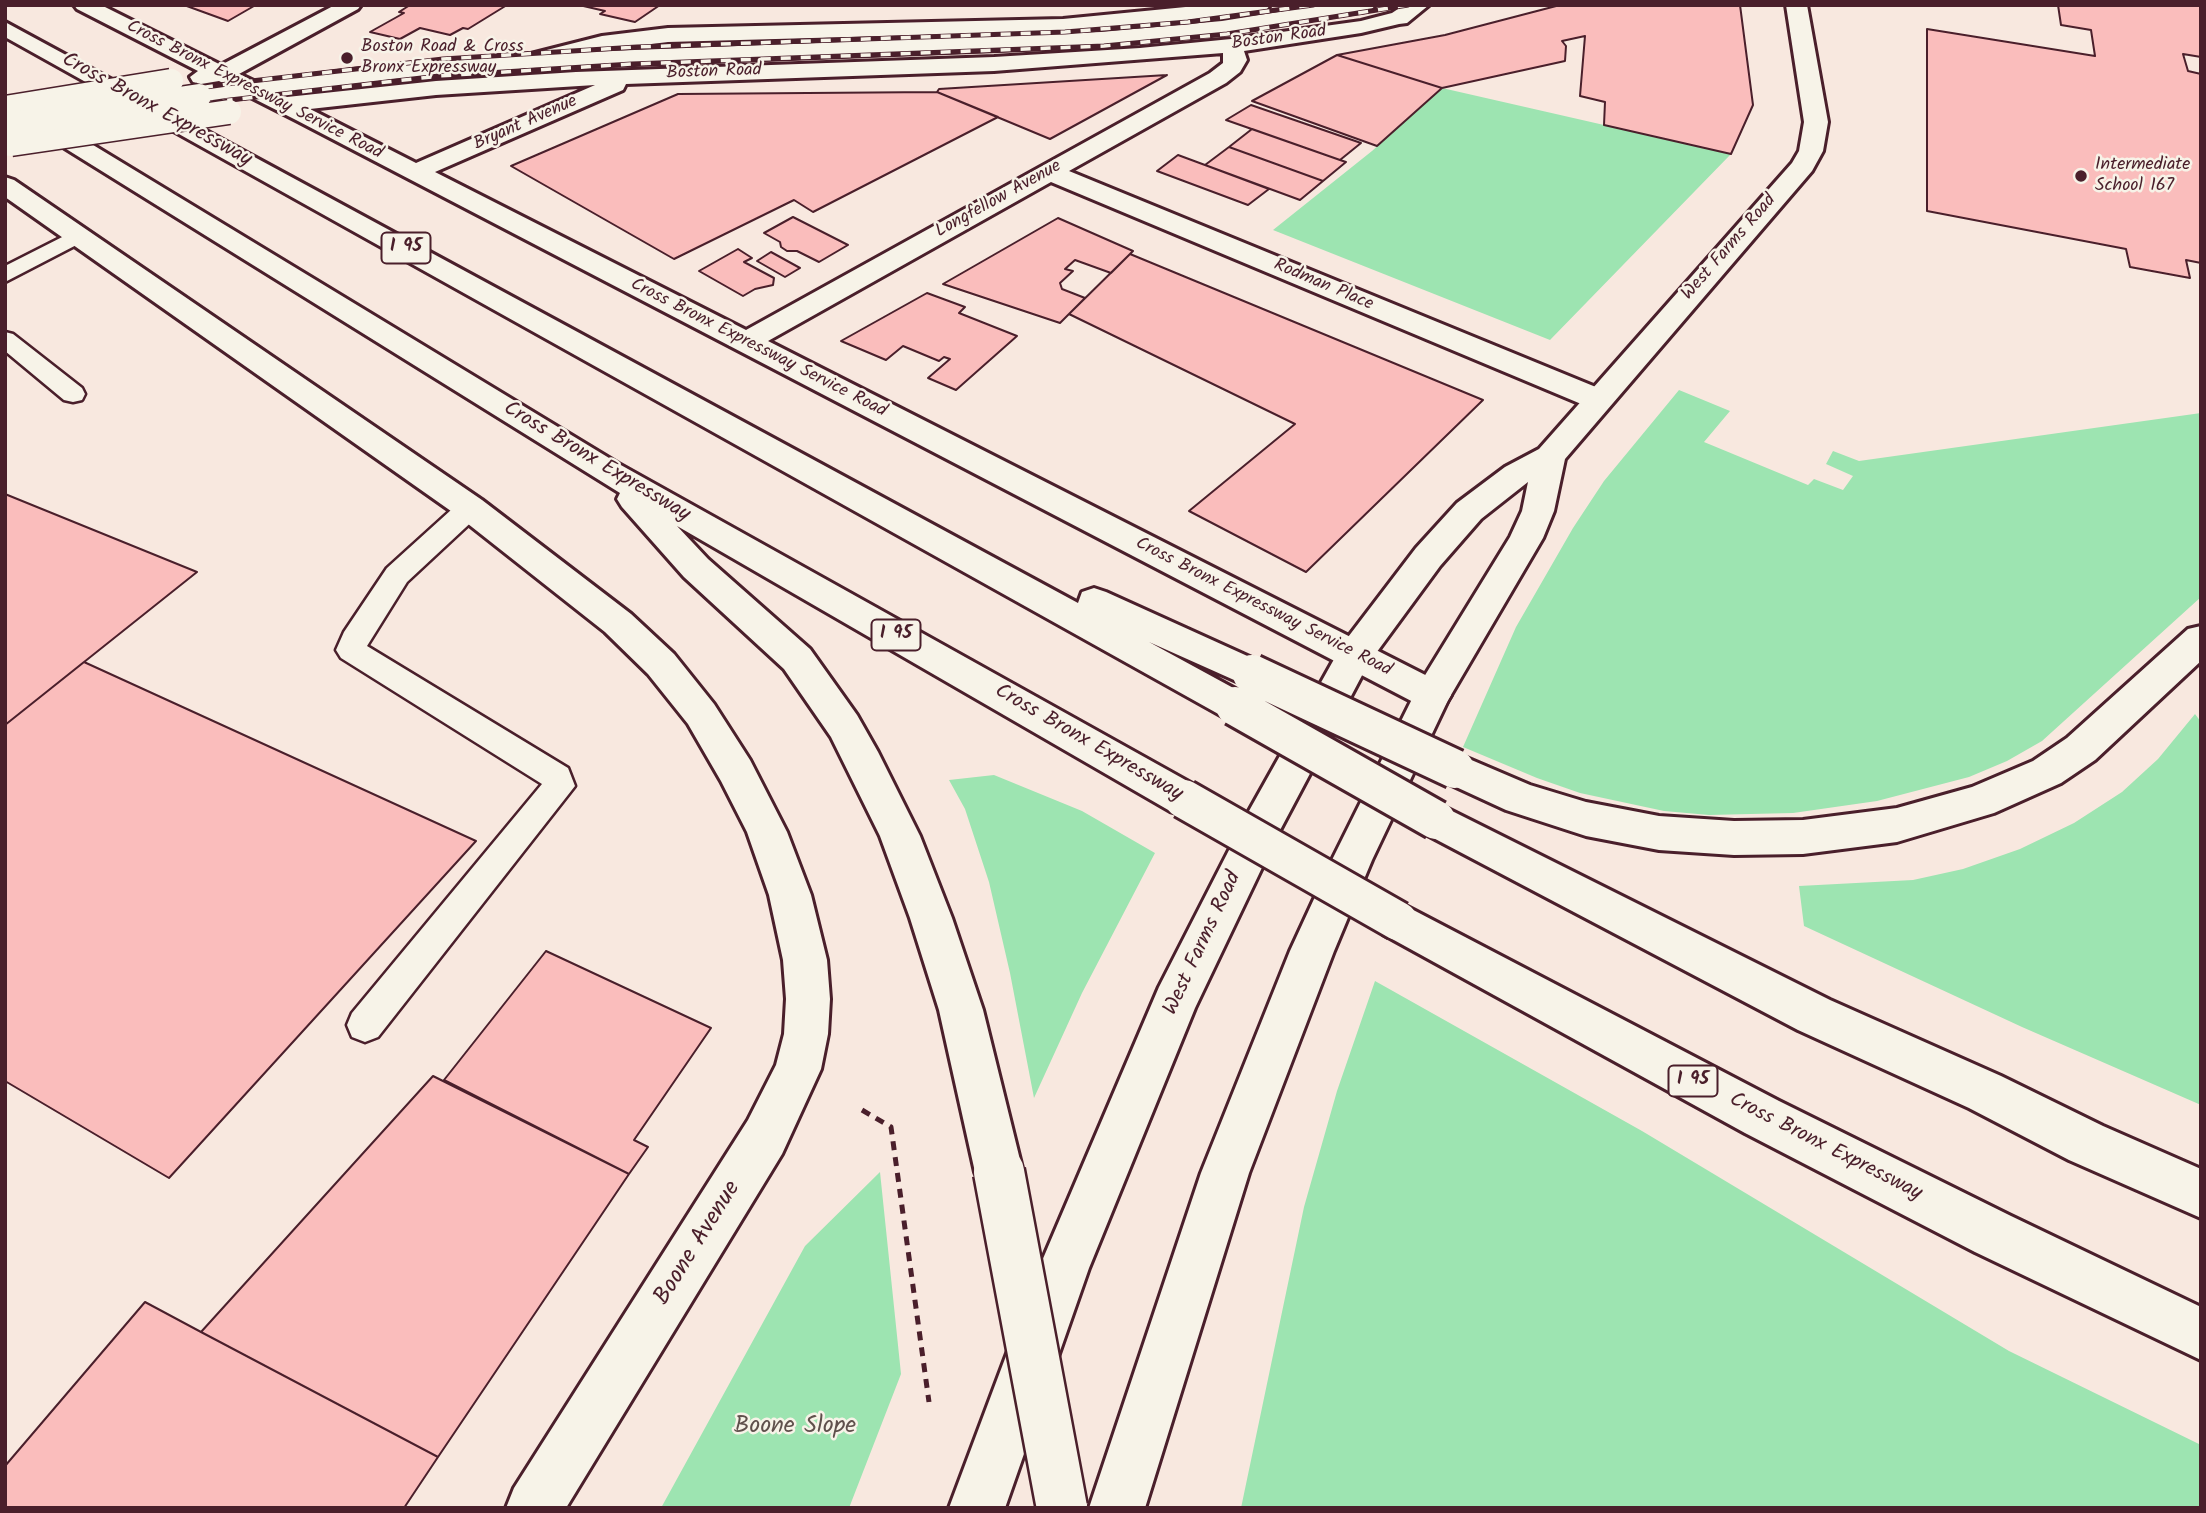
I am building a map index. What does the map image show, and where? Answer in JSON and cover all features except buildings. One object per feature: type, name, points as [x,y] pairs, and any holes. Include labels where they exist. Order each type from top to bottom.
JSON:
[{"type":"main road","name":"Cross Bronx Expressway Service Road","points":[[84,5],[415,172],[1432,695]]},
{"type":"main road","points":[[5,108],[221,74],[351,5]]},
{"type":"main road","name":"Boston Road","points":[[7,138],[436,88],[637,76],[767,61],[839,41],[1095,23],[1260,5]]},
{"type":"main road","name":"Boston Road","points":[[531,61],[602,43],[656,36],[839,41],[1101,38],[1222,27],[1365,5]]},
{"type":"main road","name":"Boston Road","points":[[7,138],[199,96],[394,72],[531,61],[1058,61],[1231,46],[1387,22],[1408,14],[1419,5]]},
{"type":"main road","name":"West Farms Road","points":[[977,1508],[1064,1268],[1175,1002],[1263,823],[1355,655],[1414,576],[1469,512],[1516,475],[1550,456],[1803,166],[1811,151],[1816,122],[1796,5]]},
{"type":"main road","points":[[839,41],[846,18],[863,8]]},
{"type":"main road","name":"Cross Bronx Expressway","points":[[5,28],[806,468],[1243,690],[1436,820],[1764,990],[1985,1092],[2086,1143],[2201,1194]]},
{"type":"main road","name":"Longfellow Avenue","points":[[745,342],[1223,74],[1236,60],[1231,46]]},
{"type":"main road","name":"Bryant Avenue","points":[[415,172],[637,76]]},
{"type":"main road","name":"Cross Bronx Expressway","points":[[5,102],[140,182],[608,472],[1398,921],[1762,1117],[1993,1234],[2201,1334]]},
{"type":"main road","name":"Rodman Place","points":[[1049,172],[1597,399]]},
{"type":"main road","points":[[5,185],[470,508]]},
{"type":"main road","name":"West Farms Road","points":[[1117,1508],[1177,1315],[1225,1173],[1274,1042],[1352,860],[1432,695],[1526,538],[1538,512],[1550,456]]},
{"type":"main road","points":[[608,472],[696,568],[797,659],[844,726],[901,836],[961,1010],[999,1172],[1062,1508]]},
{"type":"main road","name":"Boone Avenue","points":[[470,508],[618,623],[661,664],[701,714],[736,771],[767,832],[790,895],[805,960],[808,999],[806,1034],[798,1069],[765,1137],[534,1508]]},
{"type":"main road","points":[[1243,690],[1455,769],[1541,805],[1586,819],[1659,833],[1734,838],[1803,837],[1897,825],[1980,801],[2047,772],[2081,749],[2201,639]]},
{"type":"lane","points":[[5,275],[78,234]]},
{"type":"lane","points":[[5,339],[73,394]]},
{"type":"lane","points":[[365,1025],[559,786],[557,778],[351,650],[354,640],[397,575],[470,508]]},
{"type":"path","points":[[862,1110],[891,1127],[929,1402]]},
{"type":"green space","points":[[1442,88],[1731,154],[1550,340],[1273,230],[1372,151]]},
{"type":"green space","points":[[1679,390],[1730,411],[1704,442],[1808,485],[1814,479],[1843,490],[1853,476],[1826,464],[1833,451],[1859,461],[2201,413],[2201,597],[2042,741],[2007,761],[1969,777],[1877,801],[1793,813],[1709,815],[1664,811],[1580,793],[1463,747],[1516,627],[1573,528],[1604,481]]},
{"type":"green space","points":[[2195,714],[2201,722],[2201,1105],[2022,1027],[1804,926],[1799,886],[1913,880],[1963,869],[2020,849],[2074,823],[2122,792],[2158,759]]},
{"type":"green space","points":[[994,775],[1082,811],[1155,853],[1082,993],[1034,1098],[989,882],[965,809],[949,780]]},
{"type":"green space","points":[[1375,981],[1642,1131],[2009,1351],[2201,1445],[2201,1508],[1241,1508],[1304,1207],[1337,1091]]},
{"type":"green space","name":"Boone Slope","points":[[880,1172],[901,1374],[849,1508],[661,1508],[805,1246]]},
{"type":"railway","points":[[5,116],[234,83],[443,59],[637,47],[1065,32],[1188,22],[1313,5]]},
{"type":"railway","points":[[5,133],[230,100],[439,76],[632,64],[1104,46],[1227,34],[1408,5]]},
{"type":"place","name":"Boston Road & Cross Bronx Expressway","points":[[347,58]]},
{"type":"place","name":"Intermediate School 167","points":[[2081,176]]}]
